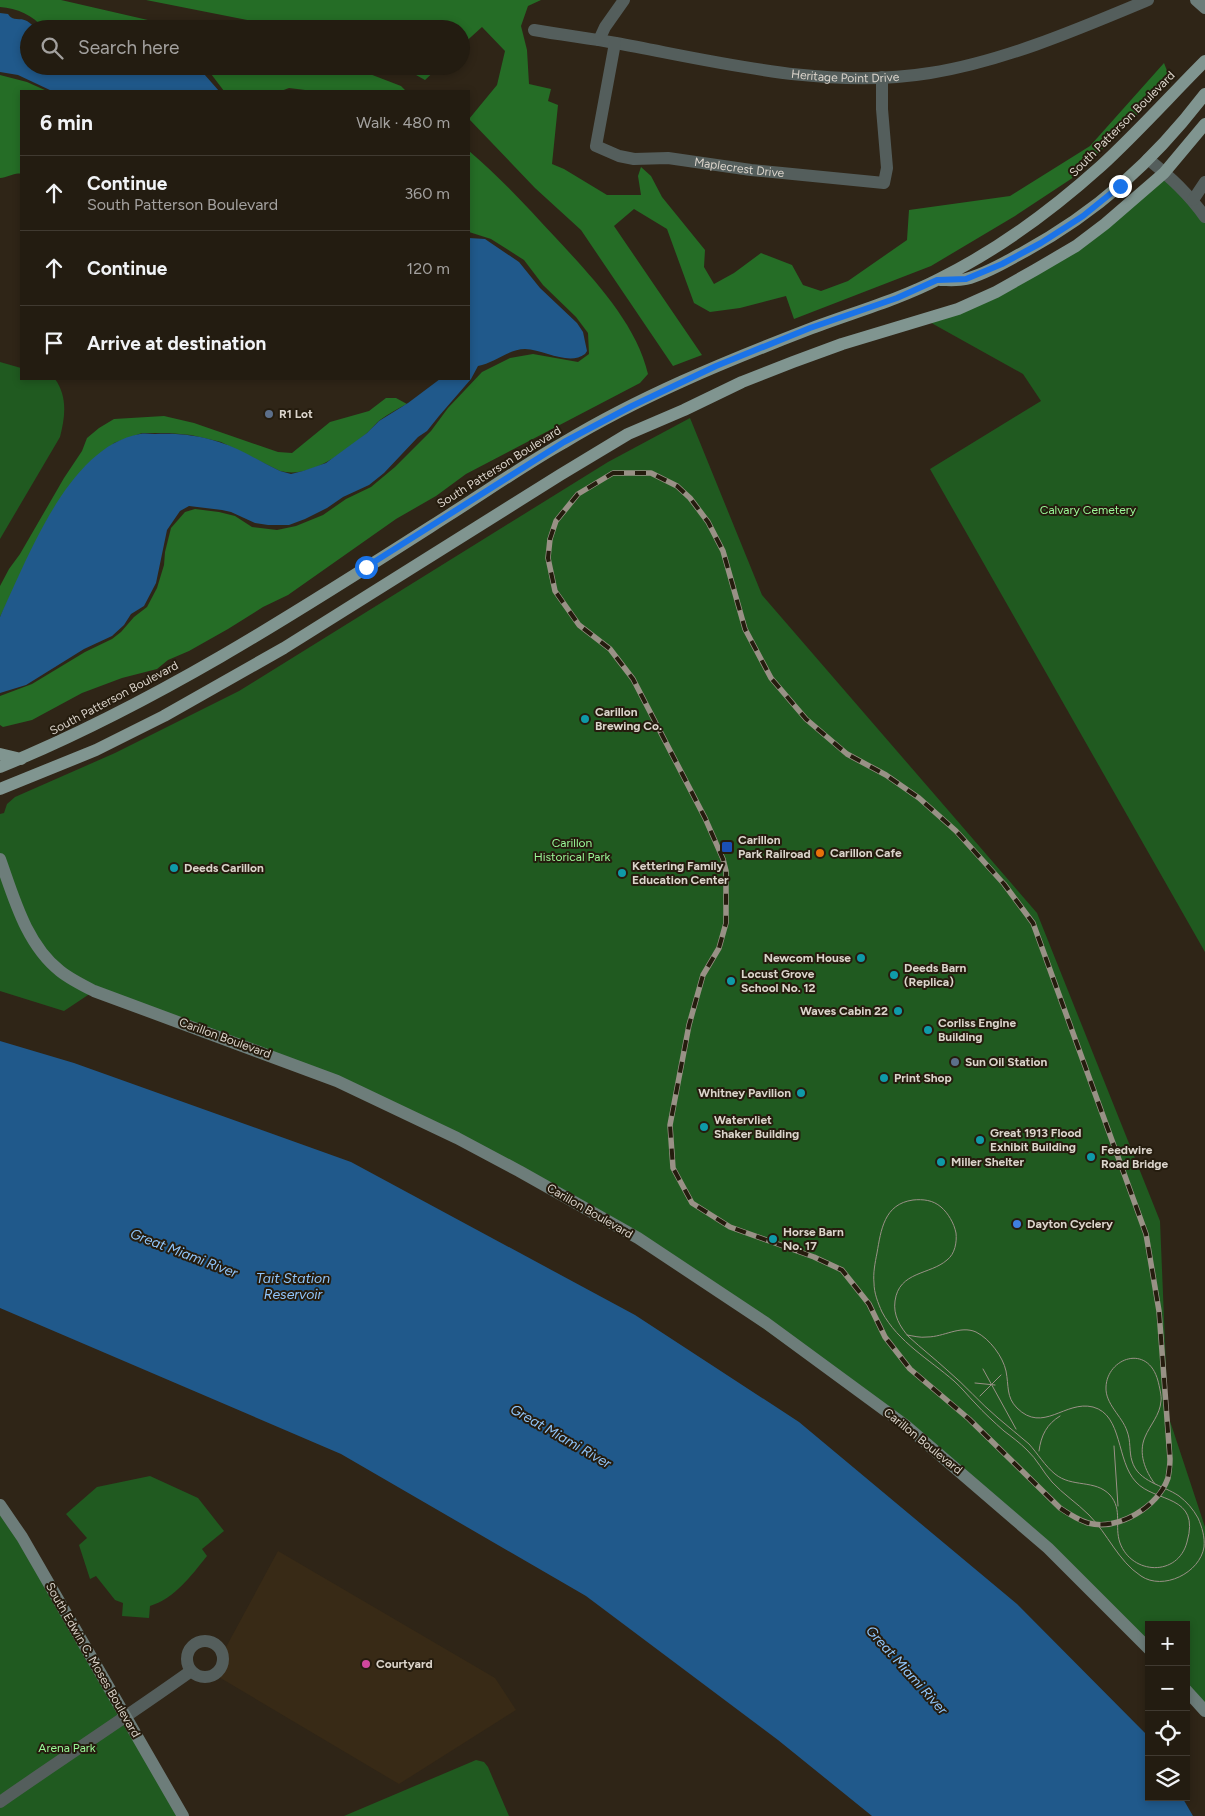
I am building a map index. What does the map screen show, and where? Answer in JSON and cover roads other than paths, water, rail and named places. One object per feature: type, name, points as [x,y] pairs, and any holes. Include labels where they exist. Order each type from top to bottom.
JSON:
[{"type":"main road","name":"South Patterson Boulevard","points":[[0,768],[47,748],[172,685],[384,556],[564,442],[632,406],[716,366],[810,328],[897,298],[937,280],[992,250],[1033,222],[1074,190],[1104,163],[1205,61]]},
{"type":"main road","points":[[937,280],[966,279],[1002,264],[1041,243],[1083,216],[1120,186],[1168,140],[1205,94]]},
{"type":"main road","points":[[0,789],[96,750],[164,716],[284,648],[560,474],[628,434],[742,382],[793,362],[842,344],[958,309],[996,292],[1076,246],[1105,224],[1164,172],[1205,124]]},
{"type":"main road","points":[[0,754],[21,759]]},
{"type":"street","points":[[599,40],[605,27],[624,0]]},
{"type":"street","name":"Heritage Point Drive","points":[[534,30],[722,63],[803,75],[882,77],[931,73],[974,64],[1077,29],[1148,0]]},
{"type":"street","points":[[1196,0],[1205,8]]},
{"type":"street","name":"Maplecrest Drive","points":[[615,43],[596,146],[619,156],[634,159],[668,158],[760,171],[884,184],[887,168],[882,109],[882,77]]},
{"type":"street","points":[[1148,159],[1193,200],[1205,217]]},
{"type":"street","points":[[1193,200],[1205,182]]},
{"type":"street","name":"Carillon Boulevard","points":[[0,858],[15,902],[37,946],[59,970],[74,981],[94,991],[337,1081],[457,1138],[520,1171],[638,1238],[766,1324],[905,1425],[1048,1548],[1145,1645]]},
{"type":"street","name":"South Edwin C. Moses Boulevard","points":[[0,1505],[22,1537],[183,1816]]},
{"type":"street","points":[[0,1802],[126,1718],[191,1671]]},
{"type":"street","points":[[1190,1694],[1205,1711]]},
{"type":"water","points":[[0,13],[8,14],[14,19],[24,20],[20,20],[20,75],[205,75],[218,90],[50,90],[18,75],[0,72]]},
{"type":"water","points":[[470,238],[485,239],[519,262],[540,288],[577,323],[583,332],[587,351],[579,357],[564,358],[525,349],[478,366],[471,379],[427,431],[418,437],[384,473],[369,485],[343,497],[327,508],[305,519],[289,525],[268,525],[255,523],[222,510],[189,506],[180,511],[167,530],[156,583],[144,606],[131,614],[124,625],[112,636],[84,649],[26,685],[0,693],[0,617],[26,560],[55,505],[73,480],[93,459],[115,443],[140,434],[187,435],[227,445],[280,471],[291,474],[326,463],[367,433],[379,421],[408,403],[439,380],[470,380]]},
{"type":"water","name":"Tait Station Reservoir","points":[[0,1041],[74,1063],[351,1162],[635,1315],[799,1422],[1017,1604],[1145,1733],[1145,1801],[1184,1801],[1193,1816],[872,1816],[778,1740],[586,1596],[341,1454],[0,1308]]},
{"type":"tram line","points":[[907,1335],[910,1335],[917,1337],[922,1337],[964,1330],[970,1330],[981,1335],[999,1354],[1006,1371],[1013,1404],[1027,1415],[1036,1418],[1045,1417],[1083,1406],[1093,1407],[1103,1412],[1110,1419],[1115,1429],[1125,1463],[1136,1482],[1144,1489],[1182,1507],[1188,1515],[1190,1527],[1187,1542],[1182,1553],[1174,1561],[1165,1566],[1155,1568],[1144,1566],[1134,1561],[1126,1554],[1120,1543],[1116,1506],[1110,1495],[1097,1487],[1069,1481],[1055,1474],[1029,1444],[991,1412],[954,1376],[909,1337],[906,1333],[903,1329],[895,1311],[895,1301],[902,1284],[947,1260],[952,1255],[956,1244],[955,1229],[948,1215],[944,1209],[931,1201],[913,1200],[903,1202],[890,1212],[883,1227],[874,1279],[878,1302],[889,1323],[905,1341],[954,1381],[989,1417],[1031,1454],[1052,1482],[1096,1522],[1119,1555],[1133,1570],[1150,1580],[1160,1581],[1179,1577],[1196,1565],[1204,1547],[1204,1540],[1198,1518],[1187,1503],[1173,1492],[1159,1486],[1152,1482],[1145,1478],[1135,1468],[1131,1458],[1125,1425],[1106,1393],[1108,1377],[1113,1368],[1120,1362],[1129,1359],[1146,1362],[1153,1369],[1158,1381],[1161,1397],[1159,1411],[1145,1437],[1142,1449],[1146,1468],[1151,1479],[1155,1484]]},
{"type":"tram line","points":[[983,1369],[1016,1429]]},
{"type":"tram line","points":[[980,1396],[1001,1375]]},
{"type":"tram line","points":[[975,1383],[995,1385]]},
{"type":"tram line","points":[[1039,1451],[1045,1430],[1060,1416]]},
{"type":"tram line","points":[[1114,1446],[1118,1506]]},
{"type":"railway","points":[[613,473],[651,473],[677,486],[690,498],[708,522],[723,551],[745,629],[771,678],[806,719],[847,754],[886,775],[919,798],[956,831],[1004,884],[1033,923],[1146,1234],[1159,1311],[1170,1461],[1168,1478],[1156,1498],[1146,1507],[1124,1520],[1100,1525],[1088,1523],[1060,1508],[969,1419],[910,1369],[885,1337],[869,1304],[842,1270],[814,1257],[730,1227],[692,1203],[673,1168],[670,1125],[689,1025],[703,975],[719,948],[726,923],[726,871],[723,859],[705,818],[633,679],[610,649],[579,625],[555,591],[548,558],[550,539],[556,521],[578,494],[613,473]]},
{"type":"place","name":"R1 Lot","points":[[269,414]]},
{"type":"place","name":"Carillon Brewing Co.","points":[[585,719]]},
{"type":"place","name":"Carillon Park Railroad","points":[[727,847]]},
{"type":"place","name":"Carillon Cafe","points":[[820,853]]},
{"type":"place","name":"Deeds Carillon","points":[[174,868]]},
{"type":"place","name":"Kettering Family Education Center","points":[[622,873]]},
{"type":"place","name":"Newcom House","points":[[861,958]]},
{"type":"place","name":"Deeds Barn (Replica)","points":[[894,975]]},
{"type":"place","name":"Locust Grove School No. 12","points":[[731,981]]},
{"type":"place","name":"Waves Cabin 22","points":[[898,1011]]},
{"type":"place","name":"Corliss Engine Building","points":[[928,1030]]},
{"type":"place","name":"Sun Oil Station","points":[[955,1062]]},
{"type":"place","name":"Print Shop","points":[[884,1078]]},
{"type":"place","name":"Whitney Pavilion","points":[[801,1093]]},
{"type":"place","name":"Watervliet Shaker Building","points":[[704,1127]]},
{"type":"place","name":"Great 1913 Flood Exhibit Building","points":[[980,1140]]},
{"type":"place","name":"Feedwire Road Bridge","points":[[1091,1157]]},
{"type":"place","name":"Miller Shelter","points":[[941,1162]]},
{"type":"place","name":"Dayton Cyclery","points":[[1017,1224]]},
{"type":"place","name":"Horse Barn No. 17","points":[[773,1239]]},
{"type":"place","name":"Courtyard","points":[[366,1664]]},
{"type":"park label","name":"Calvary Cemetery","points":[[1088,510]]},
{"type":"park label","name":"Carillon Historical Park","points":[[572,850]]},
{"type":"park label","name":"Arena Park","points":[[67,1748]]},
{"type":"water label","name":"Great Miami River","points":[[184,1253]]},
{"type":"water label","name":"Great Miami River","points":[[561,1436]]},
{"type":"water label","name":"Great Miami River","points":[[907,1670]]}]
